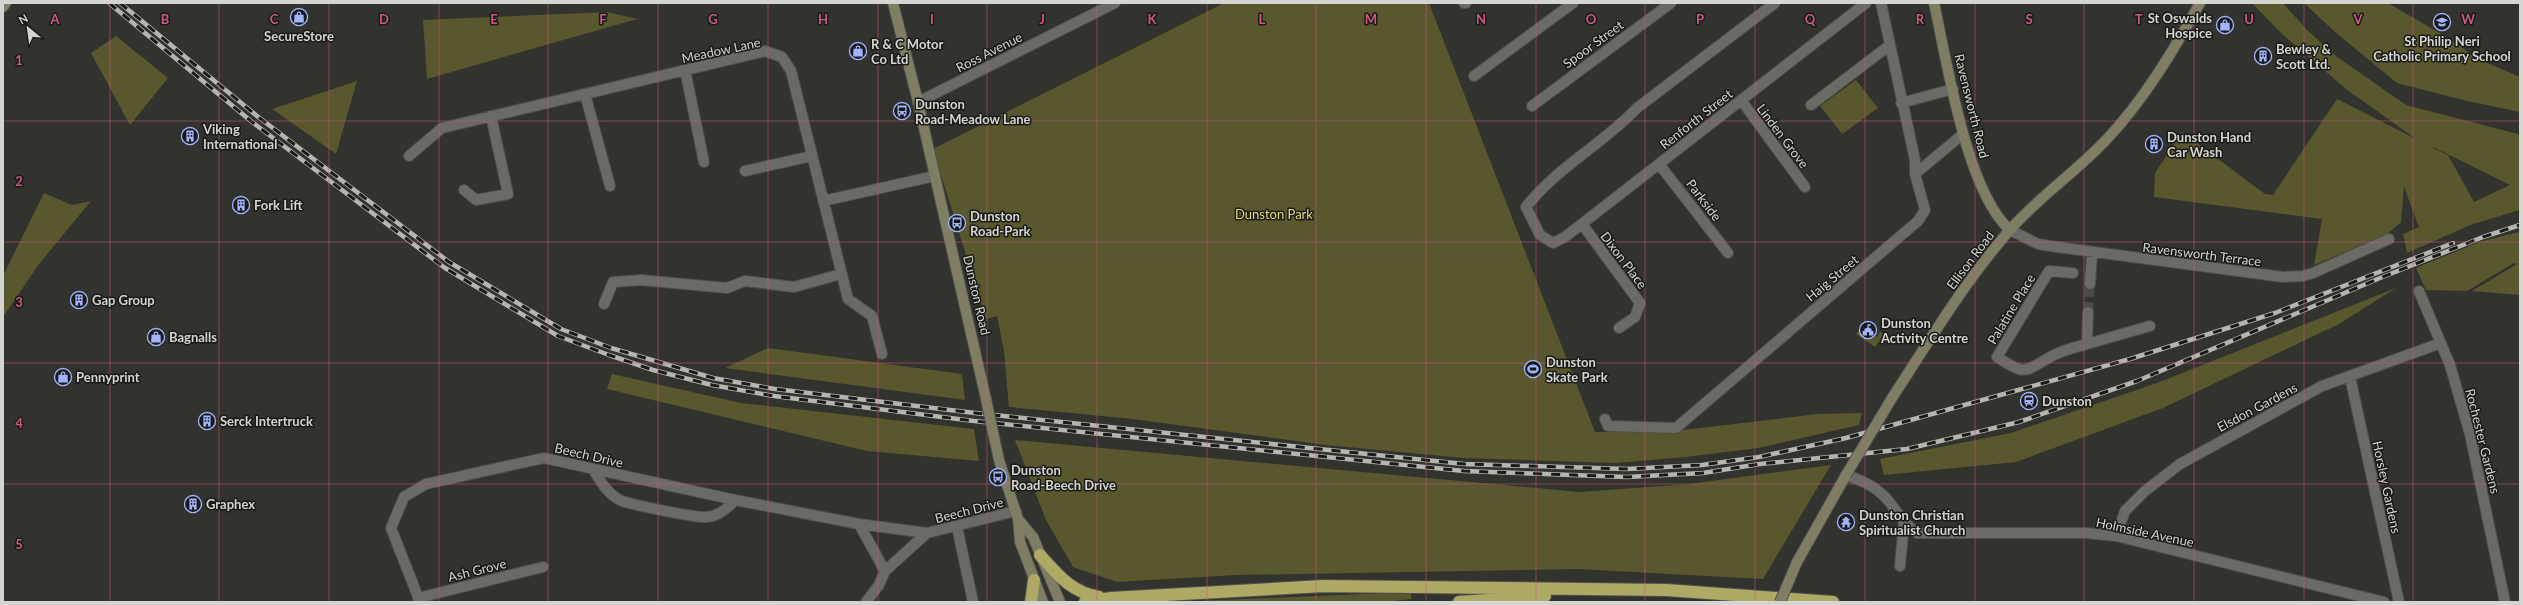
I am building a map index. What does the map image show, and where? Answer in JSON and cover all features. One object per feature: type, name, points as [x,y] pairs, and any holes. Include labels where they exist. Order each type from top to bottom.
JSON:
[{"type":"highway","points":[[1040,555],[1074,590],[1088,595],[1111,598]]},
{"type":"highway","points":[[1031,602],[1034,580]]},
{"type":"highway","points":[[1085,602],[1111,598],[1323,586],[1666,590],[1833,602]]},
{"type":"highway","points":[[1459,602],[1666,590]]},
{"type":"street","points":[[3,7],[6,3]]},
{"type":"street","name":"Dunston Road","points":[[893,3],[912,76],[999,460],[1017,515],[1020,542],[1043,602]]},
{"type":"street","name":"Ross Avenue","points":[[918,102],[1115,3]]},
{"type":"street","points":[[1474,76],[1573,3]]},
{"type":"street","name":"Spoor Street","points":[[1532,106],[1671,3]]},
{"type":"street","name":"Renforth Street","points":[[1775,3],[1637,108],[1617,129],[1541,188],[1526,207],[1540,235],[1553,243],[1582,224],[1866,3]]},
{"type":"street","name":"Haig Street","points":[[1605,419],[1608,426],[1676,428],[1918,221],[1925,210],[1915,174],[1915,160],[1905,102],[1881,3]]},
{"type":"street","name":"Ravensworth Road","points":[[1934,3],[1963,134],[1990,205],[2001,223],[2010,230]]},
{"type":"street","name":"Ellison Road","points":[[1780,602],[1797,562],[1846,475],[1892,398],[1952,306],[2010,230],[2095,152],[2120,125],[2165,62],[2200,3]]},
{"type":"street","points":[[1811,105],[1890,45]]},
{"type":"street","name":"Meadow Lane","points":[[409,156],[442,128],[765,51],[782,57],[791,71],[848,299],[872,316],[882,354]]},
{"type":"street","points":[[684,70],[704,162]]},
{"type":"street","points":[[1905,102],[1953,89]]},
{"type":"street","points":[[585,94],[610,186]]},
{"type":"street","name":"Linden Grove","points":[[1741,100],[1805,187]]},
{"type":"street","points":[[464,190],[476,200],[508,194],[490,116]]},
{"type":"street","points":[[1915,174],[1963,134]]},
{"type":"street","points":[[745,171],[812,156]]},
{"type":"street","name":"Parkside","points":[[1660,164],[1728,253]]},
{"type":"street","points":[[823,201],[935,176]]},
{"type":"street","name":"Dixon Place","points":[[1582,224],[1640,303],[1635,316],[1619,328]]},
{"type":"street","name":"Ravensworth Terrace","points":[[2010,230],[2038,244],[2092,253],[2293,277],[2313,273],[2389,239]]},
{"type":"street","points":[[2090,284],[2092,253]]},
{"type":"street","name":"Palatine Place","points":[[2074,273],[2049,271],[1997,357],[2014,369],[2028,370],[2054,355],[2150,326]]},
{"type":"street","points":[[604,304],[613,282],[642,280],[727,288],[745,281],[794,287],[841,274]]},
{"type":"street","name":"Rochester Gardens","points":[[2419,291],[2450,365],[2470,434],[2505,602]]},
{"type":"street","points":[[2087,344],[2088,312]]},
{"type":"street","name":"Elsdon Gardens","points":[[2116,536],[2125,511],[2145,491],[2180,464],[2322,386],[2350,378],[2441,343]]},
{"type":"street","name":"Horsley Gardens","points":[[2350,378],[2399,602]]},
{"type":"street","name":"Beech Drive","points":[[419,600],[391,528],[404,497],[426,484],[544,458],[735,500],[859,524],[928,533],[1017,515]]},
{"type":"street","points":[[593,469],[602,485],[621,500],[661,510],[707,517],[726,510],[735,500]]},
{"type":"street","name":"Holmside Avenue","points":[[1846,475],[1874,487],[1885,496],[1904,522],[1917,533],[2086,533],[2116,536],[2384,602]]},
{"type":"street","name":"Dunston Road","points":[[1017,515],[1032,537],[1060,602]]},
{"type":"street","points":[[1900,566],[1904,522]]},
{"type":"street","points":[[859,524],[885,571]]},
{"type":"street","points":[[957,527],[973,602]]},
{"type":"street","name":"Beech Drive","points":[[866,602],[880,585],[885,571],[928,533]]},
{"type":"street","name":"Ash Grove","points":[[419,600],[543,567]]},
{"type":"green space","points":[[420,3],[617,3],[617,4]]},
{"type":"green space","name":"Dunston Park","points":[[1224,3],[1429,3],[1595,432],[1684,430],[1817,414],[1862,413],[1859,425],[1758,448],[1686,457],[1615,463],[1463,458],[1326,445],[1133,419],[1009,407],[1004,351],[997,316],[986,319],[933,149]]},
{"type":"green space","points":[[2252,3],[2283,3],[2306,29],[2336,56],[2406,105],[2518,134],[2520,137],[2520,210],[2473,224],[2407,253],[2403,234],[2419,227],[2404,187],[2401,222],[2386,235],[2314,265],[2322,219],[2154,197],[2155,173],[2182,132],[2265,194],[2273,195],[2337,99],[2416,139],[2346,89],[2281,33]],"holes":[[[2433,147],[2510,185],[2474,202],[2448,155]]]},
{"type":"green space","points":[[2304,3],[2388,3],[2453,41],[2476,58],[2520,77],[2520,112],[2467,101],[2397,83],[2336,33]]},
{"type":"green space","points":[[607,12],[637,19],[427,79],[423,20]]},
{"type":"green space","points":[[116,36],[168,78],[130,125],[91,53]]},
{"type":"green space","points":[[1856,80],[1878,108],[1842,134],[1820,106]]},
{"type":"green space","points":[[357,81],[336,154],[272,109]]},
{"type":"green space","points":[[44,193],[72,205],[91,201],[39,264],[3,317],[3,276]]},
{"type":"green space","points":[[2520,232],[2520,295],[2472,291],[2517,264],[2514,263],[2467,291],[2426,290],[2416,268],[2482,241]]},
{"type":"green space","points":[[2396,288],[2339,324],[2163,408],[2016,462],[1884,475],[1880,459],[2011,433],[2157,383]]},
{"type":"green space","points":[[1865,321],[1867,323],[1864,328],[1877,337],[1880,332],[1885,334],[1875,347],[1856,334]]},
{"type":"green space","points":[[768,348],[962,374],[965,400],[725,368]]},
{"type":"green space","points":[[612,374],[741,403],[974,429],[979,461],[867,451],[607,389]]},
{"type":"green space","points":[[1015,440],[1580,492],[1689,484],[1831,465],[1763,579],[1577,569],[1236,575],[1117,582],[1073,567],[1046,520]]},
{"type":"green space","points":[[1410,592],[1412,599],[1384,602],[1172,602]]},
{"type":"tunnel","points":[[2088,312],[2090,284]]},
{"type":"railway","points":[[109,3],[252,122],[445,268],[558,336],[609,355],[653,370],[712,385],[774,396],[974,421],[1464,471],[1627,477],[1703,473],[1760,464],[1907,449],[2019,422],[2137,381],[2380,278],[2483,237],[2520,225]]},
{"type":"railway","points":[[120,3],[257,116],[449,262],[561,329],[611,348],[713,378],[775,389],[975,413],[1386,456],[1464,464],[1627,469],[1702,465],[1759,457],[1846,438],[2130,359],[2275,313],[2453,243]]},
{"type":"place","name":"SecureStore","points":[[299,17]]},
{"type":"place","name":"St Philip Neri Catholic Primary School","points":[[2442,22]]},
{"type":"place","name":"St Oswalds Hospice","points":[[2225,25]]},
{"type":"place","name":"R & C Motor Co Ltd","points":[[858,51]]},
{"type":"place","name":"Bewley & Scott Ltd.","points":[[2263,56]]},
{"type":"place","name":"Dunston Road-Meadow Lane","points":[[902,111]]},
{"type":"place","name":"Viking International","points":[[190,136]]},
{"type":"place","name":"Dunston Hand Car Wash","points":[[2154,144]]},
{"type":"place","name":"Fork Lift","points":[[241,205]]},
{"type":"place","name":"Dunston Road-Park","points":[[957,223]]},
{"type":"place","name":"Gap Group","points":[[79,300]]},
{"type":"place","name":"Dunston Activity Centre","points":[[1868,330]]},
{"type":"place","name":"Bagnalls","points":[[156,337]]},
{"type":"place","name":"Dunston Skate Park","points":[[1533,369]]},
{"type":"place","name":"Pennyprint","points":[[63,377]]},
{"type":"place","name":"Dunston","points":[[2029,401]]},
{"type":"place","name":"Serck Intertruck","points":[[207,421]]},
{"type":"place","name":"Dunston Road-Beech Drive","points":[[998,477]]},
{"type":"place","name":"Graphex","points":[[193,504]]},
{"type":"place","name":"Dunston Christian Spiritualist Church","points":[[1846,522]]}]
